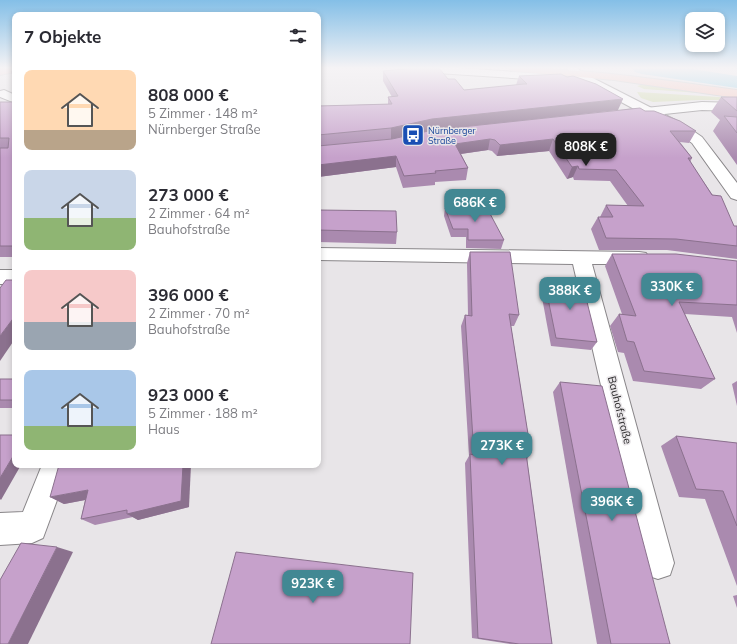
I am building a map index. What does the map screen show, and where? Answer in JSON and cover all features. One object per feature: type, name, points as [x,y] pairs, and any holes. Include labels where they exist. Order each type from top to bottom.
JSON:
[{"type":"street","points":[[625,98],[678,127],[697,140],[722,172],[737,195]]},
{"type":"street","points":[[633,98],[638,105]]},
{"type":"street","points":[[617,115],[702,106],[737,107]]},
{"type":"street","points":[[321,254],[659,258]]},
{"type":"street","name":"Bauhofstraße","points":[[581,258],[658,563]]},
{"type":"street","points":[[0,277],[12,277]]},
{"type":"street","points":[[0,529],[32,527],[55,468]]},
{"type":"green space","points":[[641,98],[725,98],[737,100],[699,100],[653,102]]},
{"type":"building","points":[[389,98],[623,99],[432,119],[391,128],[321,135],[321,106],[392,104]]},
{"type":"building","points":[[722,98],[737,98],[737,111]]},
{"type":"building","points":[[0,102],[12,102],[12,246],[0,246],[0,148],[8,148],[9,138],[0,138]]},
{"type":"building","points":[[640,108],[645,111],[654,111],[680,121],[696,131],[670,131],[692,158],[688,158],[712,195],[721,196],[734,226],[737,226],[737,246],[676,239],[606,238],[598,217],[613,217],[606,205],[644,206],[616,170],[579,169],[578,166],[572,167],[553,139],[500,145],[495,140],[490,139],[455,144],[468,168],[435,171],[436,173],[404,176],[396,156],[321,165],[321,146],[392,139],[433,130]]},
{"type":"building","points":[[724,116],[737,117],[737,133]]},
{"type":"building","points":[[445,208],[487,208],[504,240],[468,240],[468,229],[453,229]]},
{"type":"building","points":[[321,210],[396,211],[397,232],[321,230]]},
{"type":"building","points":[[470,252],[510,252],[519,315],[509,314],[531,453],[526,453],[552,644],[519,644],[478,638],[470,454],[474,455],[465,315],[472,316]]},
{"type":"building","points":[[612,254],[676,254],[737,261],[737,305],[679,302],[715,379],[644,371],[634,342],[627,341],[619,314],[636,316]]},
{"type":"building","points":[[544,279],[582,282],[597,342],[556,338]]},
{"type":"building","points":[[6,280],[12,280],[12,320],[0,336],[0,288]]},
{"type":"building","points":[[0,379],[12,379],[12,400],[0,400]]},
{"type":"building","points":[[560,382],[602,386],[670,644],[611,644]]},
{"type":"building","points":[[0,435],[12,435],[12,458],[0,478]]},
{"type":"building","points":[[676,436],[737,443],[737,526],[723,491],[696,489]]},
{"type":"building","points":[[58,468],[183,468],[181,501],[127,514],[127,510],[81,519],[88,490],[50,497]]},
{"type":"building","points":[[21,543],[57,547],[8,644],[0,644],[0,580]]},
{"type":"building","points":[[236,552],[413,573],[410,644],[211,644]]},
{"type":"place","name":"Nürnberger Straße","points":[[413,135]]}]
